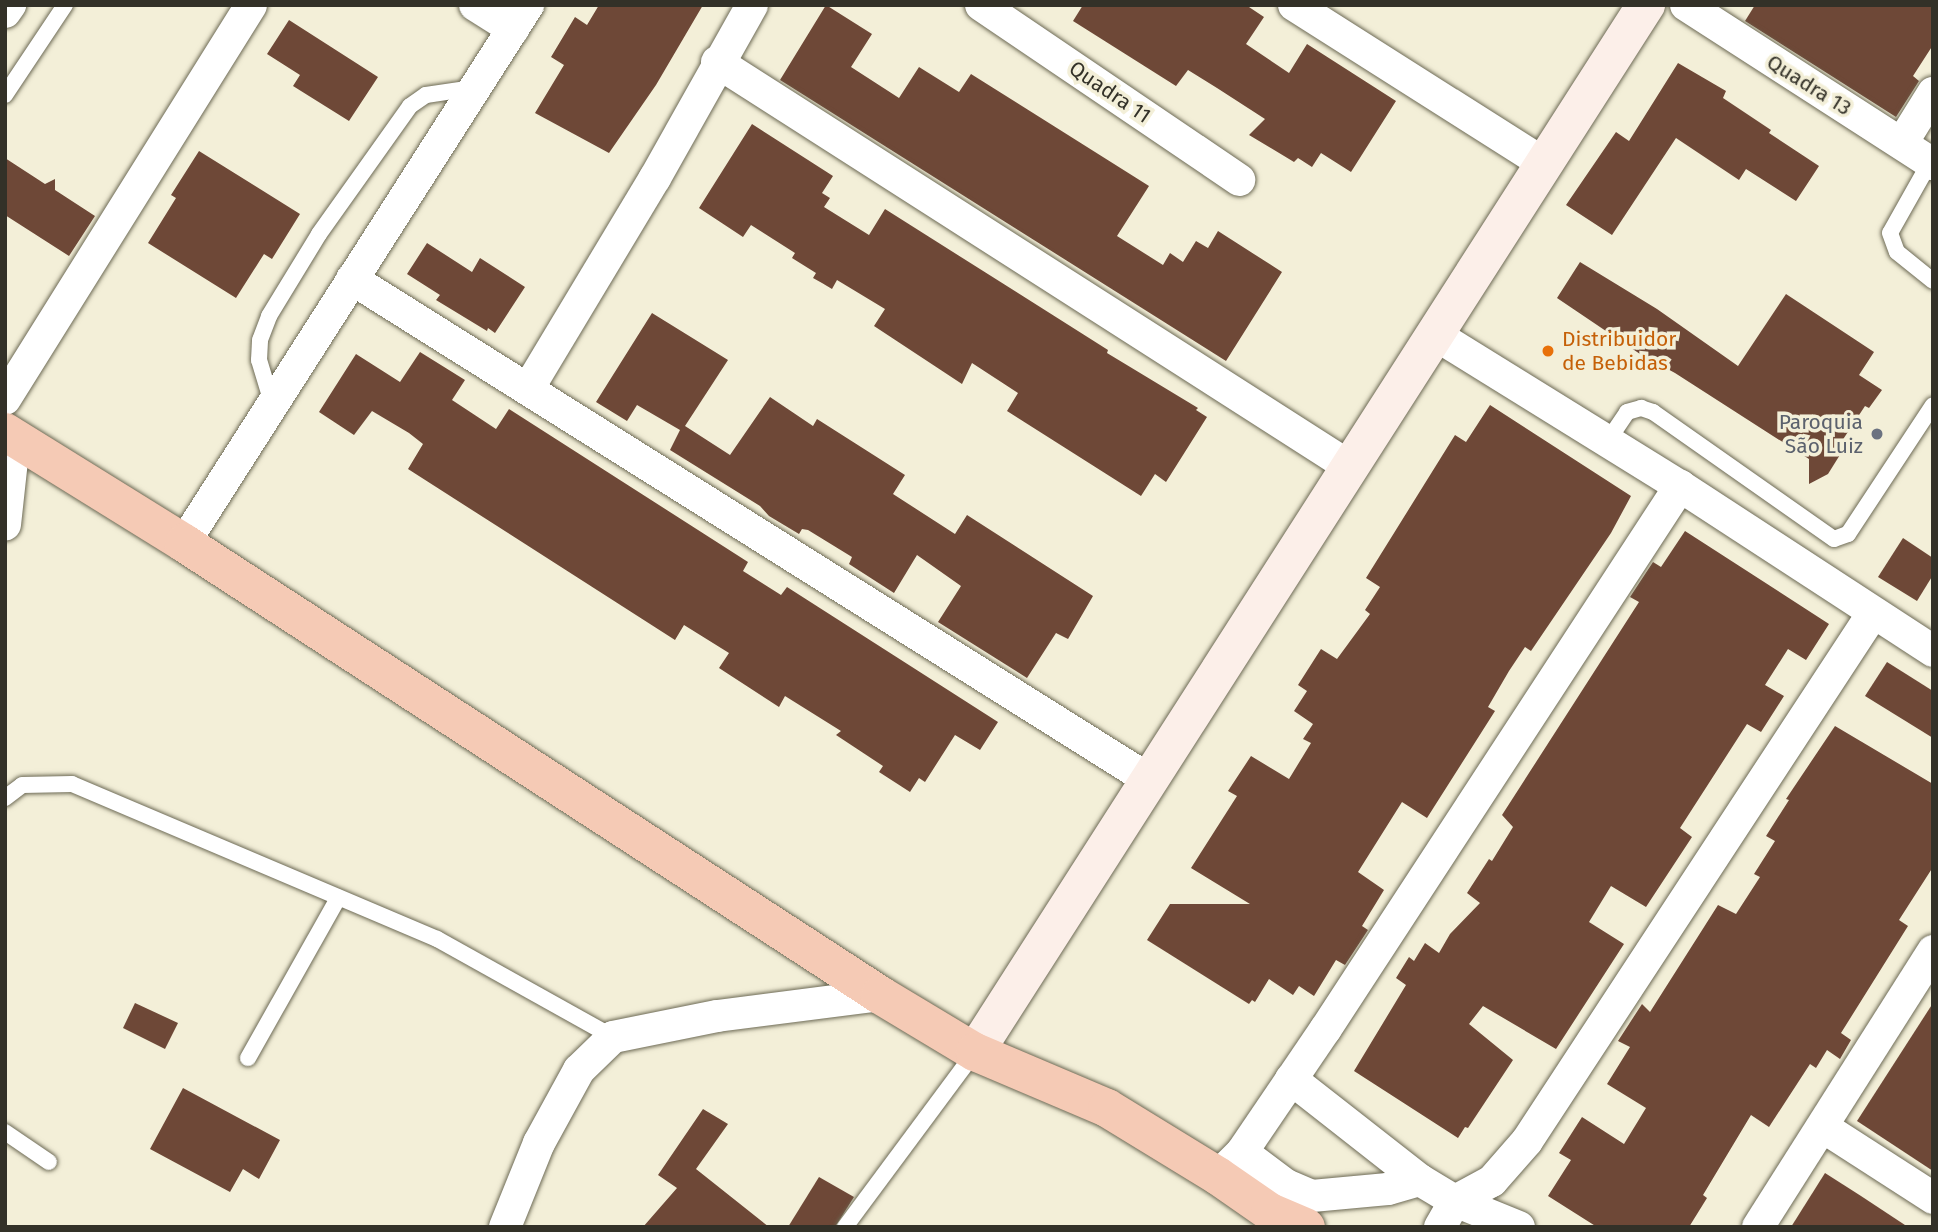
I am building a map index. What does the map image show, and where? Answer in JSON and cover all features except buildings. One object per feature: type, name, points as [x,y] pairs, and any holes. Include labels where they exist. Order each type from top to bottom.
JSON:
[{"type":"highway","points":[[5,435],[184,544],[880,995],[975,1052],[1230,1164],[1275,1219],[1306,1227]]},
{"type":"street","points":[[5,12],[10,5]]},
{"type":"street","points":[[5,400],[251,5]]},
{"type":"street","points":[[184,544],[520,17],[475,5]]},
{"type":"street","points":[[528,389],[642,200],[717,62],[752,5]]},
{"type":"street","name":"Quadra 11","points":[[981,5],[1239,180]]},
{"type":"street","points":[[1294,5],[1543,163]]},
{"type":"street","points":[[975,1052],[1646,5]]},
{"type":"street","name":"Quadra 13","points":[[1686,5],[1931,163]]},
{"type":"street","points":[[717,62],[1350,467]]},
{"type":"street","points":[[1902,143],[1933,93]]},
{"type":"street","points":[[352,279],[1151,781]]},
{"type":"street","points":[[1436,335],[1680,486],[1933,651]]},
{"type":"street","points":[[5,435],[13,450],[5,525]]},
{"type":"street","points":[[1420,1180],[1388,1189],[1312,1196],[1230,1164],[1291,1079],[1680,486]]},
{"type":"street","points":[[1448,1214],[1492,1181],[1527,1140],[1873,613]]},
{"type":"street","points":[[1758,1227],[1933,951]]},
{"type":"street","points":[[505,1227],[539,1143],[579,1070],[613,1037],[664,1025],[880,995]]},
{"type":"street","points":[[1291,1079],[1420,1180],[1448,1214],[1519,1227]]},
{"type":"street","points":[[1823,1128],[1933,1198]]},
{"type":"lane","points":[[5,95],[65,5]]},
{"type":"lane","points":[[272,403],[258,360],[260,340],[269,316],[319,234],[410,106],[426,95],[473,88]]},
{"type":"lane","points":[[1931,163],[1890,233],[1897,252],[1933,281]]},
{"type":"lane","points":[[1607,442],[1627,412],[1640,408],[1653,412],[1834,539],[1848,534],[1933,405]]},
{"type":"lane","points":[[5,798],[22,785],[72,784],[449,945],[613,1037]]},
{"type":"lane","points":[[248,1058],[338,898]]},
{"type":"lane","points":[[845,1227],[975,1052]]},
{"type":"lane","points":[[5,1132],[49,1163]]},
{"type":"place","name":"Distribuidor de Bebidas","points":[[1548,351]]},
{"type":"place","name":"Paroquia São Luiz","points":[[1877,434]]}]
